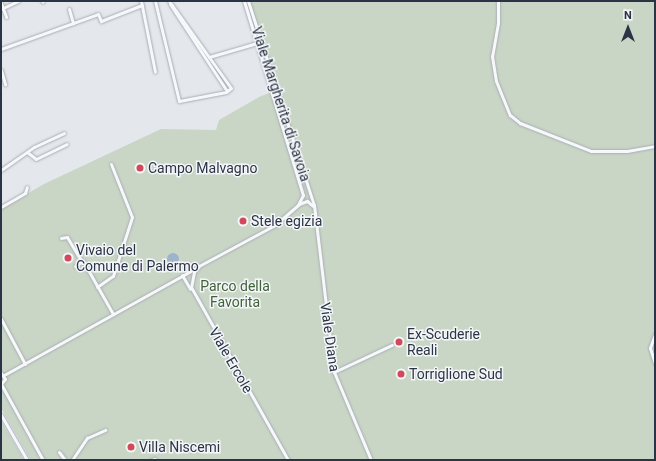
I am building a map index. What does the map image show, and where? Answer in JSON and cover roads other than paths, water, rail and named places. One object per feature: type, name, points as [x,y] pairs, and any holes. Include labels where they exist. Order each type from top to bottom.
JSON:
[{"type":"street","points":[[2,8],[18,1]]},
{"type":"street","points":[[141,1],[155,72]]},
{"type":"street","points":[[155,1],[179,101],[227,91],[231,88],[169,1]]},
{"type":"street","points":[[169,1],[227,91]]},
{"type":"street","name":"Viale Margherita di Savoia","points":[[244,1],[303,195],[298,205]]},
{"type":"street","name":"Viale Margherita di Savoia","points":[[248,1],[314,207]]},
{"type":"street","points":[[498,1],[498,23],[492,56],[496,81],[510,115],[520,123],[563,142],[591,150],[612,152],[655,146]]},
{"type":"street","points":[[1,3],[6,17]]},
{"type":"street","points":[[1,49],[98,14],[101,21],[142,5]]},
{"type":"street","points":[[69,9],[73,23]]},
{"type":"street","points":[[206,59],[257,44]]},
{"type":"street","points":[[1,70],[5,84]]},
{"type":"street","points":[[1,170],[27,152],[64,133]]},
{"type":"street","points":[[27,152],[36,159],[67,144]]},
{"type":"street","points":[[97,287],[113,276],[132,218],[111,164]]},
{"type":"street","points":[[1,207],[25,193],[27,187]]},
{"type":"street","points":[[42,460],[1,384],[2,374],[25,364],[182,275],[275,225],[298,205],[306,201],[314,207]]},
{"type":"street","name":"Viale Diana","points":[[314,207],[334,372],[371,460]]},
{"type":"street","points":[[61,238],[67,236],[113,314]]},
{"type":"street","points":[[75,266],[81,260]]},
{"type":"street","points":[[193,293],[192,277],[199,266]]},
{"type":"street","name":"Viale Ercole","points":[[182,275],[288,460]]},
{"type":"street","points":[[1,319],[25,364]]},
{"type":"street","points":[[655,334],[650,348],[655,363]]},
{"type":"street","points":[[334,372],[392,345]]},
{"type":"street","points":[[1,415],[27,460]]},
{"type":"street","points":[[72,460],[87,438],[106,430]]},
{"type":"street","points":[[59,452],[65,460]]},
{"type":"water","points":[[171,253],[175,253],[179,259],[175,265],[171,265],[167,261],[167,257]]},
{"type":"place","name":"Campo Malvagno","points":[[140,168]]},
{"type":"place","name":"Stele egizia","points":[[243,221]]},
{"type":"place","name":"Vivaio del Comune di Palermo","points":[[68,258]]},
{"type":"place","name":"Ex-Scuderie Reali","points":[[399,342]]},
{"type":"place","name":"Torriglione Sud","points":[[401,374]]},
{"type":"place","name":"Villa Niscemi","points":[[131,447]]},
{"type":"park label","name":"Parco della Favorita","points":[[235,294]]}]
